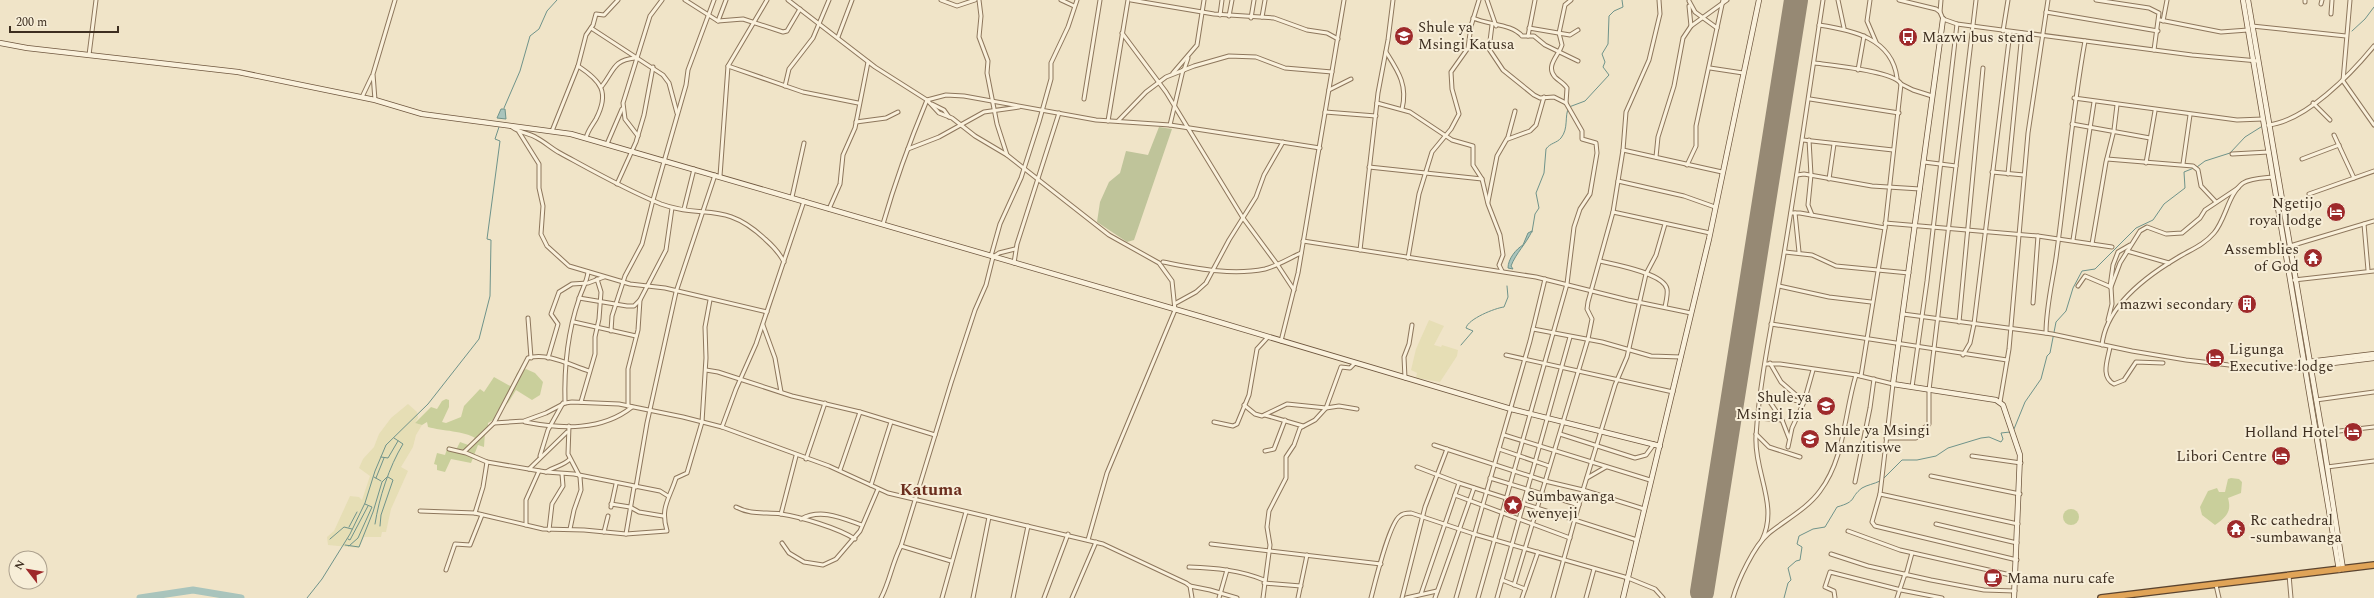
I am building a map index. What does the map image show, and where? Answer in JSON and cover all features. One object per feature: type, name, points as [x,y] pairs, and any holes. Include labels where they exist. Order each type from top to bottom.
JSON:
[{"type":"highway","points":[[2101,598],[2152,595],[2289,575],[2374,565]]},
{"type":"street","points":[[89,55],[96,0]]},
{"type":"street","points":[[362,97],[373,74],[395,0]]},
{"type":"street","points":[[552,131],[578,66],[584,41],[596,14],[604,15],[618,0]]},
{"type":"street","points":[[607,144],[623,108],[624,98],[650,16],[662,0]]},
{"type":"street","points":[[685,0],[707,16],[718,21],[739,18],[783,32],[787,31],[800,9]]},
{"type":"street","points":[[611,331],[611,321],[623,282],[629,266],[640,250],[652,200],[686,85],[688,70],[699,45],[707,16],[714,0]]},
{"type":"street","points":[[718,21],[726,0]]},
{"type":"street","points":[[626,534],[630,507],[650,410],[676,292],[704,211],[718,176],[728,66],[767,0]]},
{"type":"street","points":[[788,0],[793,2],[868,62],[928,101],[939,113],[949,116],[975,136],[1008,155],[1109,236],[1162,266],[1172,281],[1176,303],[1175,310],[1107,474],[1088,540]]},
{"type":"street","points":[[785,86],[789,69],[813,38],[818,22],[829,0]]},
{"type":"street","points":[[838,37],[852,0]]},
{"type":"street","points":[[941,0],[957,6],[976,0]]},
{"type":"street","points":[[979,0],[981,16],[979,37],[988,60],[987,73],[999,134],[1008,155]]},
{"type":"street","points":[[1061,0],[1069,1],[1074,6]]},
{"type":"street","points":[[881,598],[887,586],[894,561],[901,546],[975,310],[986,285],[1000,224],[1025,168],[1051,79],[1051,63],[1068,27],[1077,0]]},
{"type":"street","points":[[1084,99],[1100,0]]},
{"type":"street","points":[[1108,121],[1128,0]]},
{"type":"street","points":[[1131,0],[1220,15],[1286,21],[1338,39]]},
{"type":"street","points":[[1173,74],[1197,45],[1204,0]]},
{"type":"street","points":[[1220,15],[1222,0]]},
{"type":"street","points":[[1229,16],[1232,0]]},
{"type":"street","points":[[1251,18],[1254,0]]},
{"type":"street","points":[[1262,18],[1265,0]]},
{"type":"street","points":[[1280,341],[1294,290],[1320,148],[1344,0]]},
{"type":"street","points":[[1360,250],[1377,103],[1393,0]]},
{"type":"street","points":[[1408,258],[1418,200],[1433,149],[1446,137],[1459,114],[1452,89],[1451,72],[1468,48],[1473,18],[1479,0]]},
{"type":"street","points":[[1478,598],[1554,333],[1567,284],[1574,227],[1580,209],[1590,194],[1597,153],[1596,143],[1582,139],[1582,130],[1566,103],[1554,97],[1536,96],[1524,86],[1512,79],[1493,58],[1489,46],[1494,26],[1488,0]]},
{"type":"street","points":[[1528,36],[1535,0]]},
{"type":"street","points":[[1566,103],[1567,88],[1553,74],[1551,69],[1552,64],[1560,52],[1562,42],[1559,32],[1565,5],[1571,0]]},
{"type":"street","points":[[1514,585],[1588,339],[1592,319],[1587,306],[1613,212],[1623,150],[1626,112],[1649,60],[1660,17],[1660,0]]},
{"type":"street","points":[[1687,165],[1696,146],[1696,126],[1710,68],[1723,0]]},
{"type":"street","points":[[1656,157],[1658,137],[1674,86],[1683,38],[1691,26],[1727,0]]},
{"type":"street","points":[[1623,598],[1716,207],[1722,172],[1759,0]]},
{"type":"street","points":[[1733,598],[1748,564],[1766,532],[1769,513],[1756,456],[1756,434],[1768,363],[1771,324],[1793,213],[1797,175],[1810,99],[1823,0]]},
{"type":"street","points":[[1838,0],[1844,28]]},
{"type":"street","points":[[1870,0],[1867,21],[1876,42],[1892,61],[1897,78],[1901,84],[1913,90],[1932,96]]},
{"type":"street","points":[[1899,0],[1931,7],[1940,12]]},
{"type":"street","points":[[1941,0],[1940,12],[1943,19],[1898,344],[1880,494],[1872,522],[1875,526],[2016,560]]},
{"type":"street","points":[[1886,438],[1914,439],[1920,431],[1928,427],[1930,408],[1929,390],[1939,319],[1976,0]]},
{"type":"street","points":[[2003,31],[2008,0]]},
{"type":"street","points":[[2014,598],[2021,463],[2019,447],[2000,402],[2007,360],[2024,175],[2041,35],[2048,0]]},
{"type":"street","points":[[2096,0],[2149,8],[2159,13],[2161,20]]},
{"type":"street","points":[[2154,50],[2167,0]]},
{"type":"street","points":[[2243,0],[2248,30],[2256,61],[2290,246],[2293,280]]},
{"type":"street","points":[[2248,0],[2263,119],[2293,280],[2341,569]]},
{"type":"street","points":[[2331,14],[2332,0]]},
{"type":"street","points":[[2350,0],[2343,81],[2374,125]]},
{"type":"street","points":[[1688,1],[1698,22]]},
{"type":"street","points":[[1688,1],[1691,26]]},
{"type":"street","points":[[1693,10],[1717,28]]},
{"type":"street","points":[[2046,12],[2158,31]]},
{"type":"street","points":[[1473,18],[1494,26],[1511,27],[1522,36],[1534,36],[1542,44],[1578,61]]},
{"type":"street","points":[[1943,19],[1956,24],[2010,32],[2256,61]]},
{"type":"street","points":[[2161,20],[2221,32],[2248,30]]},
{"type":"street","points":[[1912,387],[1919,347],[1956,24]]},
{"type":"street","points":[[1819,25],[1844,28],[1876,42]]},
{"type":"street","points":[[2252,26],[2346,36]]},
{"type":"street","points":[[591,28],[637,59],[653,67],[669,83],[677,113]]},
{"type":"street","points":[[1529,28],[1537,31],[1548,30],[1570,35],[1578,30]]},
{"type":"street","points":[[1963,355],[1970,343],[1974,324],[2010,32]]},
{"type":"street","points":[[1122,33],[1137,56],[1159,82],[1174,104],[1243,218],[1294,290]]},
{"type":"street","points":[[2008,174],[2022,33]]},
{"type":"street","points":[[1858,70],[1864,36]]},
{"type":"street","points":[[2046,334],[2047,308],[2058,238],[2074,98],[2085,41]]},
{"type":"street","points":[[0,43],[238,72],[362,97],[422,114],[507,124],[586,138],[792,197],[1511,409],[1660,446]]},
{"type":"street","points":[[2268,125],[2277,124],[2293,117],[2343,81],[2374,46]]},
{"type":"street","points":[[1386,52],[1404,84],[1405,91],[1402,108]]},
{"type":"street","points":[[1118,121],[1146,92],[1159,82],[1173,74],[1229,56],[1256,57],[1285,68],[1332,72]]},
{"type":"street","points":[[1170,125],[1174,104],[1188,57]]},
{"type":"street","points":[[586,138],[601,106],[602,86],[617,63],[625,59],[637,59]]},
{"type":"street","points":[[829,208],[840,184],[843,155],[856,122],[858,103],[868,62]]},
{"type":"street","points":[[1815,63],[1897,78]]},
{"type":"street","points":[[578,66],[602,86]]},
{"type":"street","points":[[728,66],[785,86],[858,103]]},
{"type":"street","points":[[617,184],[626,161],[634,151],[653,67]]},
{"type":"street","points":[[1710,68],[1743,73]]},
{"type":"street","points":[[1959,322],[1983,68]]},
{"type":"street","points":[[373,74],[375,100]]},
{"type":"street","points":[[1329,90],[1351,79]]},
{"type":"street","points":[[1861,376],[1868,338],[1871,302],[1885,228],[1893,150],[1899,113],[1901,84]]},
{"type":"street","points":[[928,101],[950,95],[1108,121],[1188,127],[1320,148]]},
{"type":"street","points":[[1506,140],[1533,129],[1539,119],[1544,97]]},
{"type":"street","points":[[2074,98],[2190,115],[2237,120],[2263,119]]},
{"type":"street","points":[[1810,99],[1899,113]]},
{"type":"street","points":[[883,224],[892,199],[895,181],[928,101]]},
{"type":"street","points":[[2073,240],[2094,102]]},
{"type":"street","points":[[1377,103],[1402,108],[1459,144],[1473,146],[1473,166],[1482,179],[1488,204],[1500,235],[1503,255],[1499,265],[1502,271]]},
{"type":"street","points":[[2313,103],[2330,120]]},
{"type":"street","points":[[2092,244],[2107,159],[2114,130],[2117,105]]},
{"type":"street","points":[[908,149],[939,137],[984,112],[1023,107]]},
{"type":"street","points":[[623,108],[628,125],[638,136]]},
{"type":"street","points":[[1488,204],[1497,156],[1506,140],[1515,111]]},
{"type":"street","points":[[2146,163],[2155,111]]},
{"type":"street","points":[[856,122],[886,118],[898,112]]},
{"type":"street","points":[[1325,112],[1376,116]]},
{"type":"street","points":[[1014,263],[1015,249],[1059,113]]},
{"type":"street","points":[[2183,164],[2190,115]]},
{"type":"street","points":[[507,124],[519,132],[535,137],[559,153],[617,184],[652,200],[672,208],[724,213],[747,223],[773,246],[784,262]]},
{"type":"street","points":[[2072,124],[2091,128],[2114,130],[2150,138]]},
{"type":"street","points":[[519,132],[539,164],[540,188],[543,206],[541,234],[545,244],[569,266],[623,282],[646,287],[661,287],[676,292],[710,300],[747,306],[767,312]]},
{"type":"street","points":[[2334,135],[2354,178]]},
{"type":"street","points":[[1803,140],[1893,150]]},
{"type":"street","points":[[1809,140],[1811,176],[1808,205],[1812,215]]},
{"type":"street","points":[[1176,303],[1200,290],[1258,194],[1264,175],[1283,142]]},
{"type":"street","points":[[792,197],[804,143]]},
{"type":"street","points":[[1829,179],[1834,144]]},
{"type":"street","points":[[2302,159],[2339,145]]},
{"type":"street","points":[[1623,150],[1722,172]]},
{"type":"street","points":[[2232,154],[2269,152]]},
{"type":"street","points":[[2107,159],[2146,163],[2183,164],[2198,168],[2202,186],[2216,202]]},
{"type":"street","points":[[1924,162],[1956,166]]},
{"type":"street","points":[[1369,167],[1482,179]]},
{"type":"street","points":[[684,209],[694,169]]},
{"type":"street","points":[[2309,194],[2374,171]]},
{"type":"street","points":[[1992,172],[2024,175]]},
{"type":"street","points":[[1797,175],[1889,188],[1920,189]]},
{"type":"street","points":[[2110,287],[2120,263],[2140,231],[2147,227],[2166,234],[2182,233],[2200,218],[2205,210],[2240,187],[2245,182],[2273,177]]},
{"type":"street","points":[[1618,181],[1684,196],[1716,207]]},
{"type":"street","points":[[2106,325],[2133,290],[2169,263],[2196,248],[2214,233],[2240,187]]},
{"type":"street","points":[[722,428],[740,379],[763,325],[804,201]]},
{"type":"street","points":[[494,423],[524,421],[568,426],[602,424],[617,418],[630,406],[629,364],[636,336],[640,300],[666,250],[672,208]]},
{"type":"street","points":[[1613,212],[1710,233]]},
{"type":"street","points":[[1793,213],[1885,228]]},
{"type":"street","points":[[1793,213],[1799,252]]},
{"type":"street","points":[[2290,246],[2374,221]]},
{"type":"street","points":[[1885,223],[2058,238],[2112,247]]},
{"type":"street","points":[[1553,598],[1583,490],[1617,380],[1629,349],[1646,274],[1656,255],[1665,224]]},
{"type":"street","points":[[2364,224],[2368,270]]},
{"type":"street","points":[[2033,303],[2038,236]]},
{"type":"street","points":[[1303,241],[1502,271],[1545,279],[1691,313]]},
{"type":"street","points":[[2102,345],[2112,304],[2110,287],[2113,265],[2118,252],[2131,245]]},
{"type":"street","points":[[992,256],[1015,249]]},
{"type":"street","points":[[2127,251],[2169,263]]},
{"type":"street","points":[[1163,262],[1213,270],[1248,271],[1265,269],[1301,252]]},
{"type":"street","points":[[1785,252],[1799,252],[1836,266],[1909,273]]},
{"type":"street","points":[[1600,261],[1646,274],[1666,286],[1665,307]]},
{"type":"street","points":[[2293,280],[2368,270],[2374,271]]},
{"type":"street","points":[[540,456],[543,441],[550,425],[564,403],[566,363],[579,298],[586,283],[588,272]]},
{"type":"street","points":[[2078,286],[2085,276],[2110,287]]},
{"type":"street","points":[[548,358],[558,324],[551,314],[557,294],[568,285],[586,283],[604,277]]},
{"type":"street","points":[[1456,598],[1494,464],[1504,435],[1545,279]]},
{"type":"street","points":[[581,402],[588,371],[595,354],[596,328],[600,317],[601,288],[597,280]]},
{"type":"street","points":[[1779,286],[1829,297],[1871,302]]},
{"type":"street","points":[[579,298],[631,306],[640,300]]},
{"type":"street","points":[[420,511],[475,513],[548,530],[570,529],[626,534],[667,531],[663,516],[668,496],[677,477],[684,476],[687,472],[702,422],[706,370],[705,327],[710,300]]},
{"type":"street","points":[[1903,314],[2052,334],[2163,357],[2240,366],[2270,368],[2374,358]]},
{"type":"street","points":[[528,318],[531,358]]},
{"type":"street","points":[[574,322],[636,336]]},
{"type":"street","points":[[1771,324],[1868,338],[1963,355],[2007,360]]},
{"type":"street","points":[[763,325],[775,358],[781,392]]},
{"type":"street","points":[[1405,378],[1404,357],[1409,344],[1412,325]]},
{"type":"street","points":[[1533,329],[1570,337],[1588,339],[1651,356],[1681,358]]},
{"type":"street","points":[[1214,422],[1235,426],[1249,395],[1257,349],[1268,337]]},
{"type":"street","points":[[1497,598],[1570,337]]},
{"type":"street","points":[[2110,347],[2106,375],[2114,384],[2124,380],[2136,362],[2163,363]]},
{"type":"street","points":[[2306,365],[2374,354]]},
{"type":"street","points":[[1506,355],[1673,392]]},
{"type":"street","points":[[464,452],[494,423],[515,380],[531,358],[536,356],[548,358],[588,371]]},
{"type":"street","points":[[1263,598],[1269,549],[1267,524],[1270,506],[1277,498],[1286,478],[1286,457],[1294,446],[1299,431],[1303,426],[1314,420],[1326,408],[1341,367],[1350,368],[1355,363]]},
{"type":"street","points":[[1768,363],[1856,375],[1893,384],[2000,402]]},
{"type":"street","points":[[1768,363],[1781,382],[1804,402]]},
{"type":"street","points":[[2306,365],[2316,400],[2322,433],[2341,569]]},
{"type":"street","points":[[706,370],[718,372],[817,402],[860,412],[935,435]]},
{"type":"street","points":[[1788,447],[1794,423],[1800,415],[1813,370]]},
{"type":"street","points":[[1762,540],[1815,498],[1826,482],[1832,471],[1842,443],[1856,375]]},
{"type":"street","points":[[1855,482],[1870,408],[1874,379]]},
{"type":"street","points":[[2316,400],[2374,392]]},
{"type":"street","points":[[1763,394],[1804,402]]},
{"type":"street","points":[[1763,394],[1782,420],[1790,440]]},
{"type":"street","points":[[524,421],[546,413],[564,403],[581,402],[630,406],[702,422],[796,456],[840,470],[878,489],[916,500],[1068,534],[1096,542],[1136,558],[1190,586],[1237,598]]},
{"type":"street","points":[[817,402],[821,413]]},
{"type":"street","points":[[806,459],[825,403]]},
{"type":"street","points":[[1265,415],[1287,404],[1326,408],[1339,406],[1357,409]]},
{"type":"street","points":[[1244,405],[1255,414],[1265,415],[1303,426]]},
{"type":"street","points":[[840,470],[860,412]]},
{"type":"street","points":[[1758,418],[1782,420]]},
{"type":"street","points":[[1265,451],[1274,449],[1285,420]]},
{"type":"street","points":[[871,486],[891,422]]},
{"type":"street","points":[[568,426],[567,432],[570,459],[580,477],[581,494],[574,510],[570,529]]},
{"type":"street","points":[[2322,433],[2374,427]]},
{"type":"street","points":[[529,469],[540,456],[567,432]]},
{"type":"street","points":[[1560,434],[1638,458],[1646,455],[1654,444]]},
{"type":"street","points":[[1756,434],[1769,447],[1800,457]]},
{"type":"street","points":[[1504,435],[1650,480]]},
{"type":"street","points":[[1434,445],[1545,481],[1583,490],[1644,510]]},
{"type":"street","points":[[449,448],[464,452],[487,462],[556,474],[572,474],[616,484],[660,491],[668,496]]},
{"type":"street","points":[[1402,598],[1422,517],[1446,449]]},
{"type":"street","points":[[1499,449],[1549,466]]},
{"type":"street","points":[[781,514],[796,456]]},
{"type":"street","points":[[1972,456],[2021,463]]},
{"type":"street","points":[[546,472],[570,459]]},
{"type":"street","points":[[2327,467],[2374,461]]},
{"type":"street","points":[[475,513],[483,487],[487,462]]},
{"type":"street","points":[[556,474],[559,466]]},
{"type":"street","points":[[1417,467],[1459,484],[1537,507],[1637,540]]},
{"type":"street","points":[[1587,478],[1606,467]]},
{"type":"street","points":[[526,525],[526,500],[539,471]]},
{"type":"street","points":[[548,530],[552,504],[563,486],[562,474]]},
{"type":"street","points":[[1931,476],[2020,494]]},
{"type":"street","points":[[1490,478],[1579,505]]},
{"type":"street","points":[[616,484],[611,505],[630,507],[639,512],[663,516]]},
{"type":"street","points":[[1421,594],[1459,484]]},
{"type":"street","points":[[1435,598],[1474,488]]},
{"type":"street","points":[[782,543],[789,553],[798,559],[823,566],[836,559],[855,539],[878,489]]},
{"type":"street","points":[[1880,494],[2018,524]]},
{"type":"street","points":[[1455,495],[1570,538]]},
{"type":"street","points":[[736,507],[748,512],[781,514],[800,519],[855,539]]},
{"type":"street","points":[[942,598],[951,561],[966,512]]},
{"type":"street","points":[[1371,598],[1392,527],[1399,516],[1412,513],[1460,530],[1628,578],[1655,589],[1663,598]]},
{"type":"street","points":[[800,519],[810,515],[825,514],[862,525]]},
{"type":"street","points":[[446,570],[455,544],[470,545],[482,515]]},
{"type":"street","points":[[604,532],[608,516]]},
{"type":"street","points":[[973,598],[989,517]]},
{"type":"street","points":[[1936,524],[2017,543]]},
{"type":"street","points":[[1013,598],[1028,526]]},
{"type":"street","points":[[1848,531],[1880,544],[1912,553],[2016,576]]},
{"type":"street","points":[[1044,598],[1068,534]]},
{"type":"street","points":[[1072,598],[1096,542]]},
{"type":"street","points":[[1211,544],[1269,549],[1381,564]]},
{"type":"street","points":[[901,546],[951,561]]},
{"type":"street","points":[[1522,598],[1538,552]]},
{"type":"street","points":[[1897,598],[1901,590],[1912,553]]},
{"type":"street","points":[[1831,554],[1905,575],[1976,589],[2015,591]]},
{"type":"street","points":[[1298,598],[1307,555]]},
{"type":"street","points":[[1189,567],[1210,567],[1227,570],[1264,581],[1301,586]]},
{"type":"street","points":[[1586,598],[1594,569]]},
{"type":"street","points":[[1219,598],[1227,570]]},
{"type":"street","points":[[1835,598],[1834,591],[1825,587],[1830,572],[1901,590],[1942,598]]},
{"type":"street","points":[[2289,575],[2291,598]]},
{"type":"street","points":[[1502,580],[1525,589]]},
{"type":"street","points":[[2216,585],[2219,598]]},
{"type":"street","points":[[1190,586],[1192,598]]},
{"type":"street","points":[[1406,598],[1437,591]]},
{"type":"shaded area","points":[[1429,320],[1444,326],[1434,345],[1441,347],[1442,345],[1458,350],[1457,356],[1440,382],[1416,378],[1417,373],[1411,370],[1416,349]]},
{"type":"shaded area","points":[[408,404],[417,412],[418,418],[415,423],[422,425],[416,435],[413,447],[401,467],[408,471],[391,509],[386,532],[382,532],[381,537],[364,537],[359,548],[328,545],[327,537],[334,531],[350,496],[359,497],[362,500],[370,476],[359,468],[363,459],[374,447],[379,434],[391,418]]},
{"type":"green space","points":[[1159,127],[1172,129],[1134,240],[1127,242],[1097,222],[1100,202],[1109,182],[1120,173],[1126,151],[1148,155]]},
{"type":"green space","points":[[526,369],[535,373],[543,382],[540,395],[532,400],[516,390],[508,403],[498,410],[493,420],[488,423],[488,429],[485,432],[484,447],[478,445],[471,463],[451,459],[445,472],[437,470],[437,465],[434,464],[437,453],[445,455],[448,446],[456,450],[460,442],[471,446],[475,438],[465,434],[428,427],[427,422],[422,425],[415,423],[431,407],[437,409],[442,401],[446,399],[449,400],[449,407],[442,422],[446,423],[461,417],[464,406],[480,389],[484,392],[494,377],[512,387],[517,373]]},
{"type":"green space","points":[[2228,479],[2239,479],[2242,482],[2241,493],[2228,498],[2229,511],[2215,525],[2202,515],[2200,507],[2208,491],[2217,488],[2219,492],[2225,492]]},
{"type":"green space","points":[[2071,509],[2077,511],[2079,517],[2077,523],[2071,525],[2065,523],[2063,517],[2065,511]]},
{"type":"water","points":[[501,109],[505,109],[506,119],[497,118]]},
{"type":"water","points":[[1532,231],[1513,261],[1511,266],[1513,269],[1508,268],[1509,261],[1523,245],[1528,233]]},
{"type":"waterway","points":[[504,108],[520,71],[530,36],[539,29],[547,11],[557,0]]},
{"type":"waterway","points":[[1532,232],[1535,214],[1539,208],[1536,193],[1544,173],[1546,149],[1549,145],[1561,138],[1565,130],[1569,107],[1585,101],[1609,75],[1603,67],[1605,62],[1602,54],[1608,44],[1609,16],[1614,11],[1623,7],[1622,0]]},
{"type":"waterway","points":[[2352,31],[2365,19],[2374,7]]},
{"type":"waterway","points":[[307,598],[322,579],[350,534],[365,503],[375,471],[386,445],[428,404],[479,339],[490,296],[491,240],[487,239],[500,141],[495,139],[499,127]]},
{"type":"waterway","points":[[2197,167],[2205,161],[2230,153],[2245,137],[2261,127]]},
{"type":"waterway","points":[[2014,429],[2025,402],[2041,379],[2047,356],[2050,353],[2056,322],[2066,311],[2073,288],[2082,271],[2095,269],[2136,228],[2153,220],[2164,204],[2185,188],[2184,172],[2194,168]]},
{"type":"waterway","points":[[1461,345],[1473,331],[1466,328],[1472,321],[1495,309],[1504,307],[1508,297],[1507,286]]},
{"type":"waterway","points":[[1883,479],[1902,460],[1917,460],[1936,456],[1948,448],[1981,438],[1989,437],[2001,442],[2003,439],[2001,433],[2010,432]]},
{"type":"waterway","points":[[375,524],[385,483],[403,444],[394,438]]},
{"type":"waterway","points":[[381,457],[388,458],[398,441]]},
{"type":"waterway","points":[[376,478],[384,458]]},
{"type":"waterway","points":[[374,477],[381,481]]},
{"type":"waterway","points":[[345,545],[359,547],[373,512],[382,482],[387,477]]},
{"type":"waterway","points":[[380,526],[381,515],[393,480],[388,477]]},
{"type":"waterway","points":[[1784,598],[1788,583],[1791,580],[1788,568],[1796,561],[1800,560],[1802,547],[1797,544],[1799,536],[1813,529],[1825,527],[1837,507],[1851,501],[1862,488],[1880,481]]},
{"type":"waterway","points":[[349,546],[358,538],[372,507],[365,504]]},
{"type":"waterway","points":[[348,539],[350,540],[368,506]]},
{"type":"waterway","points":[[349,527],[357,512]]},
{"type":"waterway","points":[[330,539],[344,527],[352,529]]},
{"type":"waterway","points":[[140,598],[193,590],[241,598]]},
{"type":"runway","points":[[1702,592],[1796,0]]},
{"type":"place","name":"Shule ya Msingi Katusa","points":[[1404,36]]},
{"type":"place","name":"Mazwi bus stend","points":[[1908,37]]},
{"type":"place","name":"Ngetijo royal lodge","points":[[2336,212]]},
{"type":"place","name":"Assemblies of God","points":[[2313,258]]},
{"type":"place","name":"mazwi secondary","points":[[2247,304]]},
{"type":"place","name":"Ligunga Executive lodge","points":[[2215,358]]},
{"type":"place","name":"Shule ya Msingi Izia","points":[[1826,406]]},
{"type":"place","name":"Holland Hotel","points":[[2353,432]]},
{"type":"place","name":"Shule ya Msingi Manzitiswe","points":[[1810,439]]},
{"type":"place","name":"Libori Centre","points":[[2281,456]]},
{"type":"place","name":"Sumbawanga wenyeji","points":[[1513,505]]},
{"type":"place","name":"Rc cathedral -sumbawanga","points":[[2236,529]]},
{"type":"place","name":"Mama nuru cafe","points":[[1993,578]]},
{"type":"district","name":"Katuma","points":[[931,489]]}]
